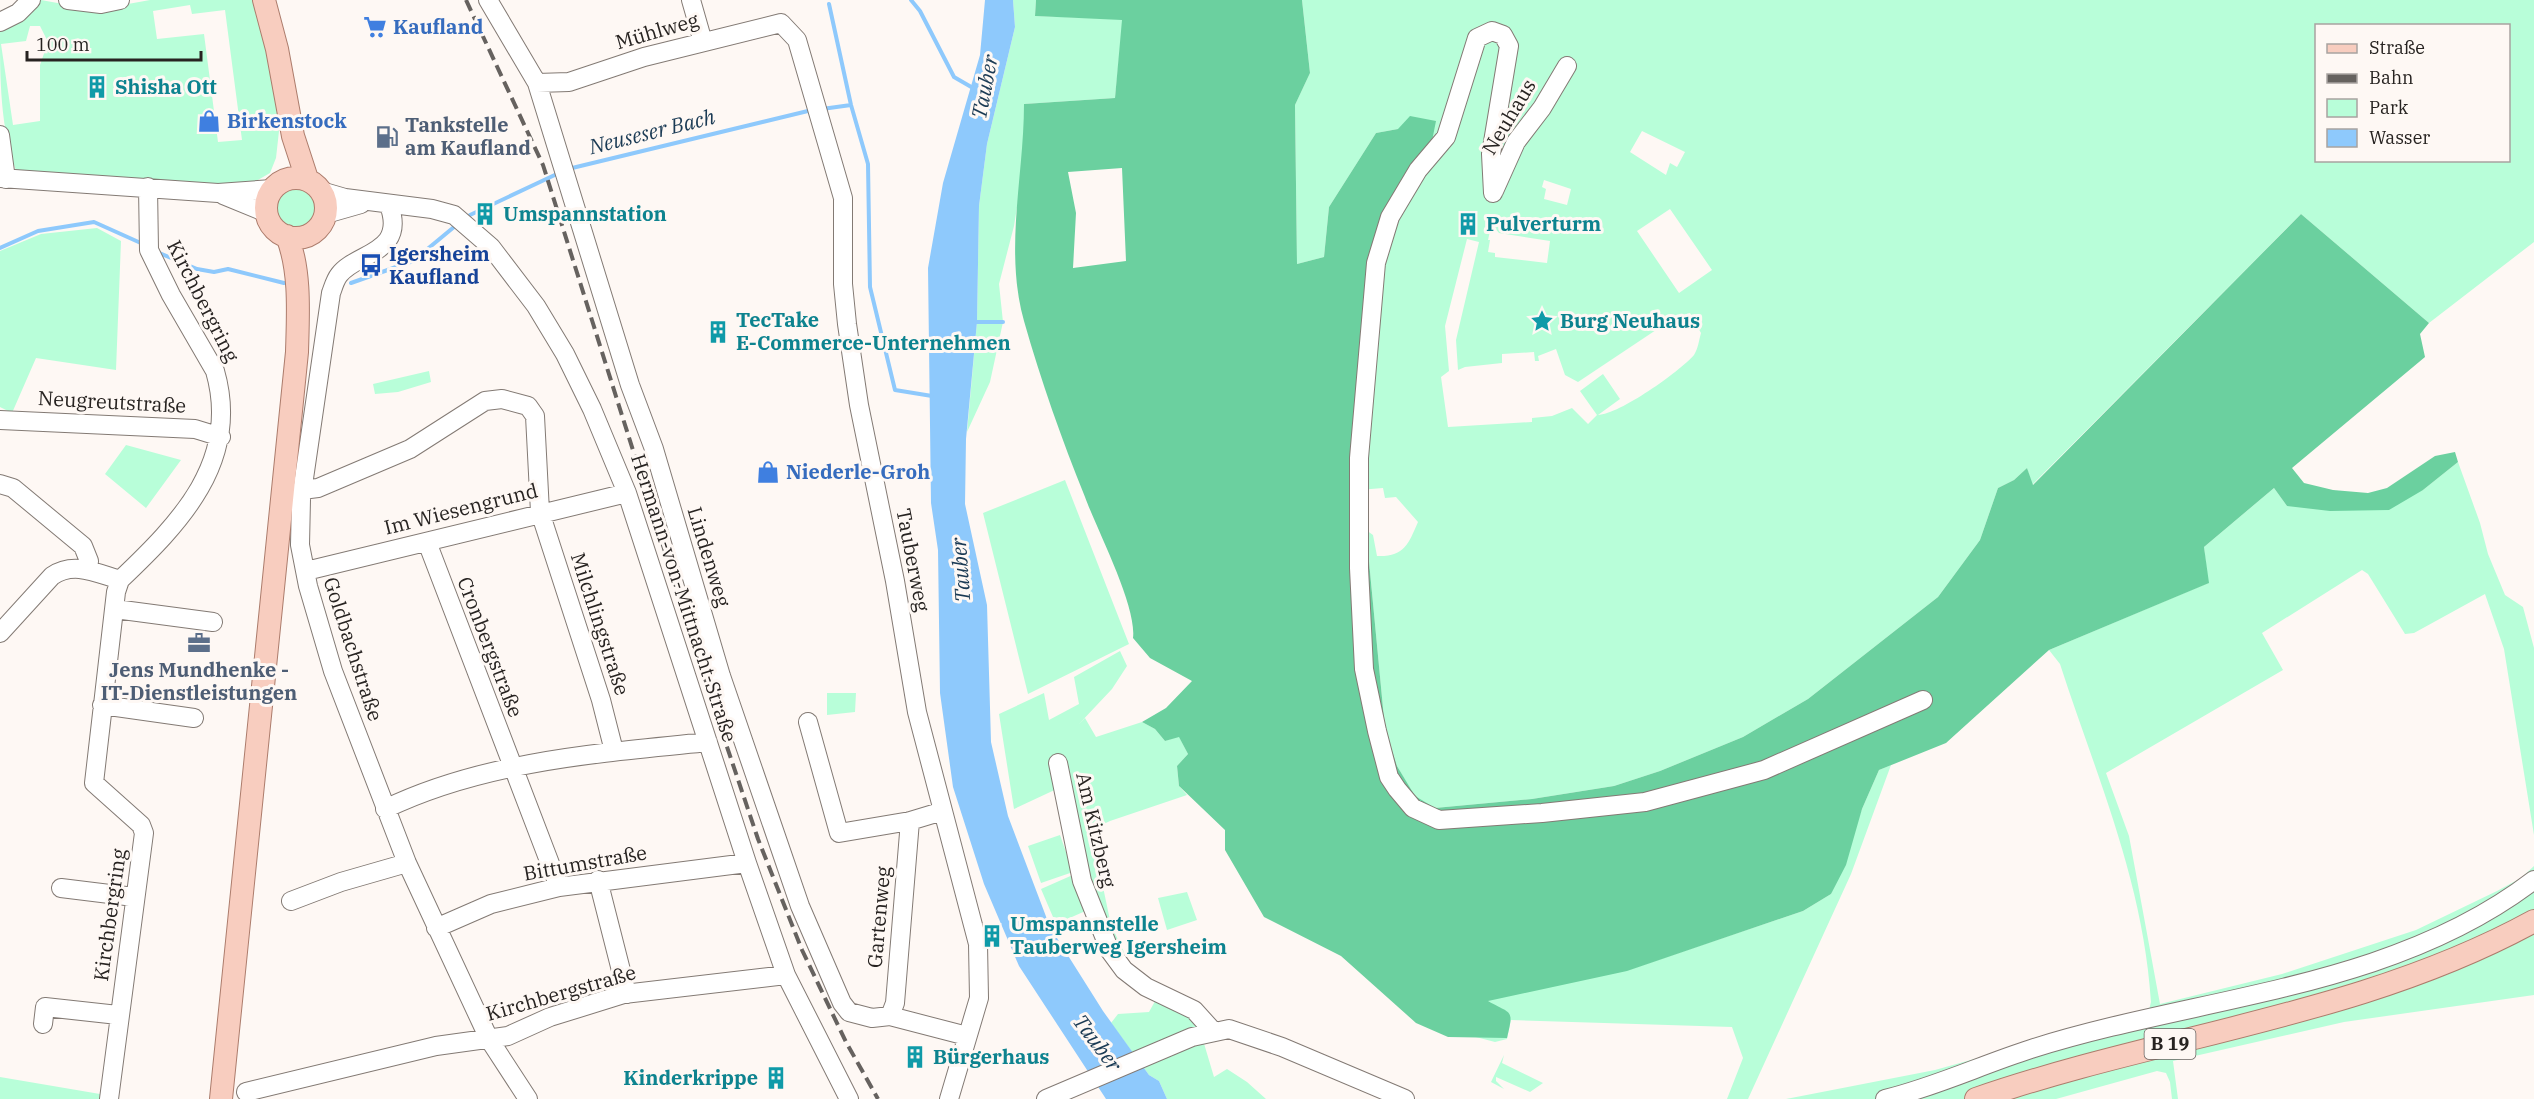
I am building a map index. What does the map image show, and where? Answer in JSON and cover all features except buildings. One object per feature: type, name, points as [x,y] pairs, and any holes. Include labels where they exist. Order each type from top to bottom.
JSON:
[{"type":"main road","points":[[264,0],[278,50],[293,136],[314,185],[327,206],[326,214],[319,227],[297,236],[273,227],[266,204],[278,185],[293,136]]},
{"type":"main road","points":[[278,185],[299,177],[314,185]]},
{"type":"main road","points":[[221,1099],[297,352],[297,297],[292,248],[297,236]]},
{"type":"main road","name":"B 19","points":[[1976,1099],[2086,1066],[2332,1002],[2407,979],[2483,947],[2534,921]]},
{"type":"street","points":[[0,22],[18,13],[31,0]]},
{"type":"street","points":[[68,0],[101,4],[120,0]]},
{"type":"street","name":"Lindenweg","points":[[488,0],[537,83],[567,173],[721,676],[800,906],[842,1003],[849,1012],[872,1018],[890,1016],[967,1036]]},
{"type":"street","points":[[691,0],[703,42]]},
{"type":"street","name":"Mühlweg","points":[[537,83],[569,82],[644,57],[782,23],[787,28]]},
{"type":"street","name":"Tauberweg","points":[[787,28],[797,40],[843,198],[843,284],[859,405],[895,580],[917,712],[978,944],[979,998],[949,1099]]},
{"type":"street","name":"Neuhaus","points":[[1567,66],[1542,108],[1516,142],[1493,194],[1491,154],[1509,46],[1503,35],[1492,31],[1477,38],[1446,137],[1418,170],[1390,217],[1376,263],[1359,458],[1359,568],[1364,669],[1389,777],[1413,808],[1439,820],[1542,813],[1645,802],[1764,770],[1923,700]]},
{"type":"street","points":[[0,135],[3,178],[218,194],[278,185]]},
{"type":"street","name":"Hermann-von-Mittnacht-Straße","points":[[314,185],[345,198],[432,209],[453,215],[491,247],[536,306],[592,409],[627,493],[747,863],[786,975],[849,1099]]},
{"type":"street","name":"Kirchbergring","points":[[109,1099],[118,1015],[144,833],[141,825],[94,783],[115,609],[120,580],[177,522],[205,482],[221,437],[219,384],[215,371],[171,295],[148,245],[148,187]]},
{"type":"street","points":[[218,194],[267,213]]},
{"type":"street","name":"Hermann-von-Mittnacht-Straße","points":[[326,214],[382,204]]},
{"type":"street","name":"Goldbachstraße","points":[[382,204],[392,225],[381,249],[339,274],[331,293],[302,490],[300,545],[333,671],[407,863],[489,1039],[528,1099]]},
{"type":"street","name":"Milchlingstraße","points":[[302,490],[318,488],[410,449],[485,401],[502,399],[528,406],[535,416],[540,512],[601,700],[614,751]]},
{"type":"street","name":"Neugreutstraße","points":[[0,420],[195,429],[221,437]]},
{"type":"street","points":[[0,484],[13,488],[83,546],[89,561],[88,570]]},
{"type":"street","name":"Im Wiesengrund","points":[[306,571],[540,512],[627,493]]},
{"type":"street","name":"Cronbergstraße","points":[[427,542],[498,733],[514,767],[559,887]]},
{"type":"street","points":[[0,633],[52,576],[70,567],[120,580]]},
{"type":"street","points":[[115,609],[213,622]]},
{"type":"street","points":[[102,705],[194,718]]},
{"type":"street","points":[[808,722],[839,833],[910,821],[943,811]]},
{"type":"street","points":[[385,809],[416,794],[514,767],[614,751],[708,741]]},
{"type":"street","name":"Am Kitzberg","points":[[1058,763],[1082,882],[1110,951],[1124,970],[1146,987],[1194,1010],[1213,1031]]},
{"type":"street","name":"Gartenweg","points":[[890,1016],[895,1003],[910,821]]},
{"type":"street","points":[[291,901],[350,879],[407,863]]},
{"type":"street","name":"Bittumstraße","points":[[436,928],[491,904],[559,887],[598,880],[747,863]]},
{"type":"street","points":[[598,880],[627,994]]},
{"type":"street","points":[[1885,1099],[1929,1087],[2030,1049],[2307,981],[2365,963],[2456,927],[2534,880]]},
{"type":"street","points":[[61,888],[134,897]]},
{"type":"street","name":"Kirchbergstraße","points":[[246,1092],[436,1047],[508,1036],[550,1017],[627,994],[786,975]]},
{"type":"street","points":[[43,1024],[45,1007],[118,1015]]},
{"type":"street","points":[[1046,1099],[1165,1049],[1213,1031],[1229,1029],[1244,1033],[1405,1099]]},
{"type":"green space","points":[[41,0],[74,6],[117,6],[150,0],[256,0],[280,122],[276,158],[270,173],[249,185],[194,184],[17,173],[4,121],[0,32]],"holes":[[[190,5],[192,14],[225,10],[242,140],[218,142],[204,34],[157,39],[153,11]],[[30,26],[40,26],[48,42],[40,65],[40,121],[13,125],[1,44],[26,41]]]},
{"type":"green space","points":[[1013,0],[1036,0],[1035,16],[1123,19],[1115,98],[1024,104],[1024,148],[1019,195],[1014,226],[999,284],[1003,322],[990,382],[967,432],[977,322],[979,206],[987,144],[1015,27]]},
{"type":"green space","points":[[1036,0],[1302,0],[1310,73],[1295,105],[1297,264],[1324,257],[1329,207],[1376,133],[1398,129],[1410,116],[1436,121],[1429,156],[1390,217],[1371,322],[1366,530],[1385,729],[1397,766],[1415,796],[1435,808],[1532,799],[1614,786],[1660,771],[1743,737],[1808,699],[1938,597],[1980,540],[1998,488],[2014,480],[2027,468],[2033,485],[2301,214],[2429,323],[2420,334],[2425,357],[2292,468],[2304,483],[2333,490],[2368,493],[2387,488],[2435,456],[2455,452],[2458,462],[2423,490],[2389,510],[2330,511],[2287,506],[2274,488],[2204,547],[2209,583],[2049,650],[1946,743],[1879,770],[1862,809],[1846,865],[1831,894],[1803,911],[1627,971],[1488,1001],[1509,1014],[1507,1038],[1448,1037],[1416,1023],[1341,956],[1264,917],[1225,850],[1225,830],[1179,786],[1177,766],[1188,754],[1179,737],[1165,741],[1155,729],[1142,722],[1166,708],[1192,681],[1150,658],[1133,638],[1133,624],[1123,588],[1068,454],[1037,366],[1018,294],[1015,240],[1024,104],[1115,98],[1122,20],[1035,16]],"holes":[[[1122,168],[1126,261],[1073,268],[1076,213],[1068,172]]]},
{"type":"green space","points":[[1302,0],[2534,0],[2534,242],[2429,323],[2301,214],[2032,485],[2027,468],[2014,480],[1998,488],[1980,540],[1938,597],[1808,699],[1743,737],[1660,771],[1614,786],[1532,799],[1435,808],[1415,797],[1397,766],[1385,729],[1366,530],[1373,535],[1377,556],[1386,556],[1404,548],[1418,522],[1396,497],[1385,498],[1383,488],[1359,490],[1398,129],[1376,133],[1329,207],[1324,257],[1297,264],[1295,105],[1310,73]],"holes":[[[1642,131],[1685,152],[1677,167],[1670,163],[1666,175],[1630,152]],[[1544,180],[1571,189],[1567,205],[1544,199],[1546,189],[1542,187]],[[1670,209],[1712,270],[1679,293],[1637,231]],[[1494,227],[1499,233],[1550,241],[1547,263],[1495,257],[1495,253],[1488,252],[1490,231]],[[1467,239],[1479,242],[1456,340],[1458,370],[1465,367],[1502,363],[1502,354],[1534,352],[1535,361],[1539,361],[1538,356],[1556,349],[1565,375],[1578,382],[1674,318],[1690,313],[1701,333],[1694,355],[1663,381],[1620,408],[1598,415],[1620,399],[1603,374],[1580,391],[1597,415],[1588,424],[1572,408],[1552,416],[1532,418],[1532,422],[1448,427],[1441,377],[1449,371],[1445,326]]]},
{"type":"green space","points":[[296,186],[311,192],[317,207],[311,222],[296,228],[281,222],[275,207],[281,192]]},
{"type":"green space","points":[[97,228],[121,241],[116,370],[36,358],[12,413],[0,407],[0,251],[41,234]]},
{"type":"green space","points":[[429,371],[431,382],[398,392],[375,394],[373,384]]},
{"type":"green space","points":[[126,445],[181,460],[146,508],[105,474]]},
{"type":"green space","points":[[2458,462],[2480,523],[2488,554],[2505,595],[2523,607],[2534,648],[2534,835],[2504,649],[2485,594],[2414,633],[2405,634],[2368,574],[2362,570],[2262,633],[2283,670],[2106,773],[2129,836],[2160,1004],[2282,974],[2416,930],[2521,878],[2534,866],[2534,995],[2344,1022],[2173,1061],[2178,1099],[2172,1099],[2170,1082],[2166,1073],[2157,1071],[2056,1099],[1786,1099],[1935,1070],[2149,1010],[2151,1002],[2146,957],[2139,914],[2128,872],[2103,789],[2060,664],[2049,650],[2208,583],[2204,547],[2274,488],[2287,506],[2423,490]]},
{"type":"green space","points":[[1065,480],[1129,644],[1028,694],[983,513]]},
{"type":"green space","points":[[1120,651],[1127,666],[1112,689],[1079,724],[1085,718],[1096,737],[1142,722],[1155,729],[1165,741],[1179,736],[1188,754],[1177,766],[1179,786],[1187,795],[1110,821],[1091,830],[1111,925],[1125,954],[1110,951],[1061,787],[1014,809],[999,714],[1044,693],[1049,720],[1079,704],[1074,677]]},
{"type":"green space","points":[[827,693],[856,693],[855,712],[827,715]]},
{"type":"green space","points":[[1891,765],[1851,874],[1748,1099],[1727,1099],[1743,1058],[1732,1027],[1511,1020],[1512,1015],[1507,1039],[1495,1042],[1449,1030],[1350,939],[1628,970],[1803,911],[1831,894],[1879,770]]},
{"type":"green space","points":[[1060,835],[1073,872],[1041,883],[1028,846]]},
{"type":"green space","points":[[1075,874],[1090,909],[1056,924],[1041,889]]},
{"type":"green space","points":[[1187,892],[1197,920],[1167,930],[1158,898]]},
{"type":"green space","points":[[1159,994],[1194,1010],[1214,1077],[1227,1069],[1247,1082],[1266,1099],[1167,1099],[1159,1081],[1149,1075],[1111,1023],[1118,1014],[1149,1012]]},
{"type":"green space","points":[[1504,1055],[1502,1063],[1543,1083],[1530,1092],[1496,1077],[1496,1081],[1504,1089],[1491,1082]]},
{"type":"green space","points":[[0,1077],[100,1094],[99,1099],[0,1099]]},
{"type":"water","name":"Tauber","points":[[985,0],[1013,0],[1015,27],[987,144],[979,206],[977,322],[966,439],[965,504],[987,605],[991,742],[1008,816],[1050,927],[1103,1011],[1149,1075],[1159,1081],[1167,1099],[1106,1099],[1019,966],[984,884],[953,787],[940,693],[938,550],[931,503],[928,268],[943,183],[980,55]]},
{"type":"waterway","name":"Tauber","points":[[911,0],[920,11],[954,77],[973,88]]},
{"type":"waterway","points":[[829,4],[851,105],[868,164],[870,287],[895,390],[932,396]]},
{"type":"waterway","name":"Neuseser Bach","points":[[822,109],[851,105]]},
{"type":"waterway","name":"Neuseser Bach","points":[[568,169],[812,110]]},
{"type":"waterway","name":"Neuseser Bach","points":[[470,215],[559,173]]},
{"type":"waterway","name":"Neuseser Bach","points":[[0,248],[38,231],[94,222],[143,244]]},
{"type":"waterway","name":"Neuseser Bach","points":[[351,283],[413,261],[454,227]]},
{"type":"waterway","name":"Neuseser Bach","points":[[157,252],[197,269],[214,272],[228,269],[284,283]]},
{"type":"waterway","points":[[974,322],[1003,322]]},
{"type":"railway","points":[[466,0],[543,165],[720,726],[758,839],[802,950],[846,1042],[878,1099]]},
{"type":"place","name":"Kaufland","points":[[375,27]]},
{"type":"place","name":"Shisha Ott","points":[[97,87]]},
{"type":"place","name":"Birkenstock","points":[[209,121]]},
{"type":"place","name":"Tankstelle am Kaufland","points":[[387,137]]},
{"type":"place","name":"Umspannstation","points":[[485,214]]},
{"type":"place","name":"Pulverturm","points":[[1468,224]]},
{"type":"place","name":"Igersheim Kaufland","points":[[371,265]]},
{"type":"place","name":"Burg Neuhaus","points":[[1542,321]]},
{"type":"place","name":"TecTake E-Commerce-Unternehmen","points":[[718,332]]},
{"type":"place","name":"Niederle-Groh","points":[[768,472]]},
{"type":"place","name":"Jens Mundhenke - IT-Dienstleistungen","points":[[199,643]]},
{"type":"place","name":"Umspannstelle Tauberweg Igersheim","points":[[992,936]]},
{"type":"place","name":"Bürgerhaus","points":[[915,1057]]},
{"type":"place","name":"Kinderkrippe","points":[[776,1078]]}]
